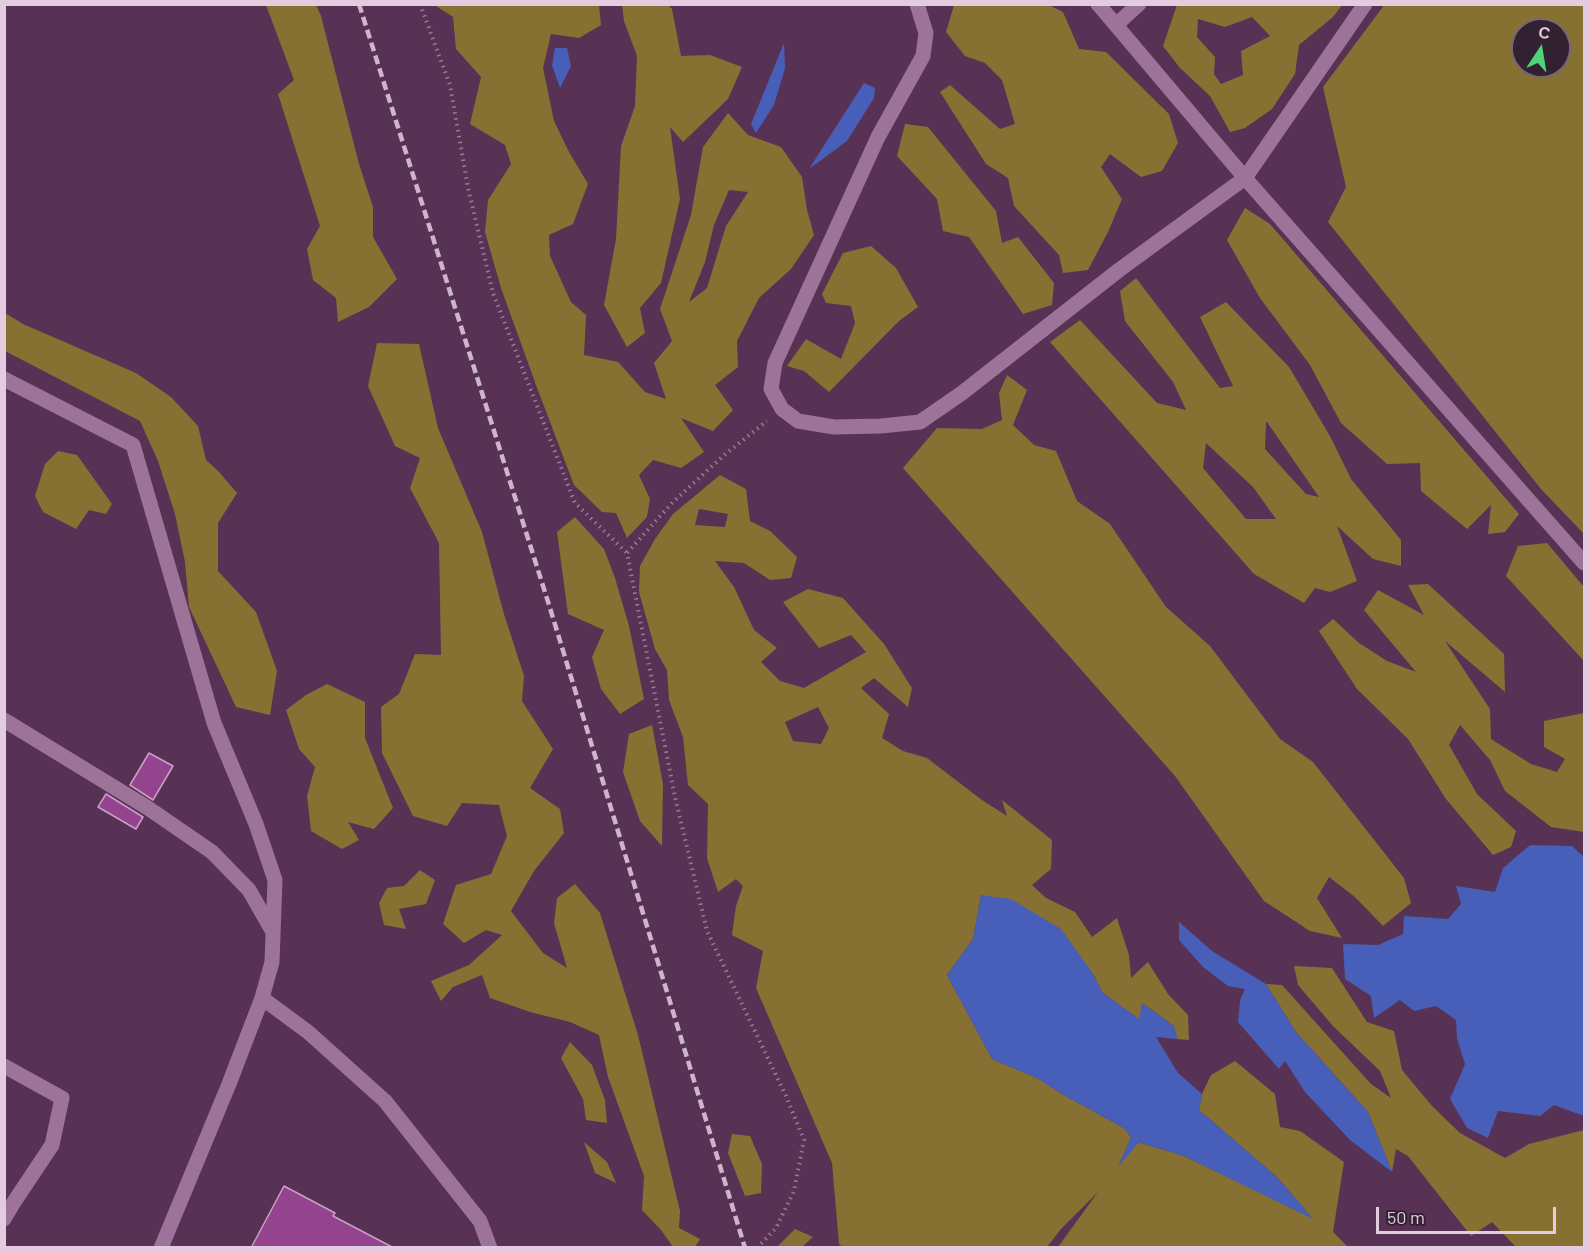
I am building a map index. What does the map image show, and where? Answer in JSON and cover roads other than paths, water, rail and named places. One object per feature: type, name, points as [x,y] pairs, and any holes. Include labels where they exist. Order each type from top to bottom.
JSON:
[{"type":"street","points":[[917,4],[926,33],[923,56],[878,137],[775,363],[771,388],[782,410],[798,422],[834,427],[920,422],[962,393],[1119,270],[1245,178],[1365,4]]},
{"type":"street","points":[[1098,4],[1245,178],[1584,563]]},
{"type":"street","points":[[1116,25],[1139,4]]},
{"type":"street","points":[[4,379],[133,445],[214,723],[256,824],[275,880],[272,962],[262,998],[161,1248]]},
{"type":"street","points":[[4,720],[148,808],[212,852],[249,890],[273,932]]},
{"type":"street","points":[[262,998],[308,1032],[385,1101],[480,1221],[490,1248]]},
{"type":"street","points":[[4,1066],[62,1098],[52,1145],[9,1199],[4,1219]]},
{"type":"water","points":[[784,43],[785,68],[774,105],[756,133],[751,124]]},
{"type":"water","points":[[555,48],[567,48],[571,66],[560,88],[552,65]]},
{"type":"water","points":[[864,83],[875,88],[874,98],[847,141],[809,169]]},
{"type":"water","points":[[1530,845],[1572,846],[1584,857],[1584,1114],[1581,1115],[1554,1105],[1540,1116],[1498,1111],[1488,1138],[1467,1128],[1450,1099],[1465,1064],[1457,1039],[1456,1020],[1436,1006],[1414,1011],[1400,1000],[1374,1018],[1371,996],[1345,979],[1343,944],[1378,945],[1403,934],[1404,916],[1448,919],[1461,904],[1456,886],[1495,892],[1503,868]]},
{"type":"water","points":[[981,895],[1011,899],[1061,929],[1092,972],[1102,992],[1139,1019],[1142,1003],[1174,1026],[1177,1039],[1156,1037],[1178,1073],[1202,1094],[1199,1110],[1277,1177],[1313,1219],[1184,1156],[1139,1142],[1118,1167],[1131,1137],[1124,1128],[1037,1078],[992,1059],[947,975],[973,939]]},
{"type":"water","points":[[1179,922],[1212,951],[1266,984],[1296,1032],[1368,1112],[1392,1172],[1350,1140],[1305,1092],[1285,1061],[1279,1069],[1238,1022],[1240,1000],[1245,989],[1228,986],[1203,967],[1179,940]]},
{"type":"railway","points":[[359,4],[550,608],[745,1248]]}]
